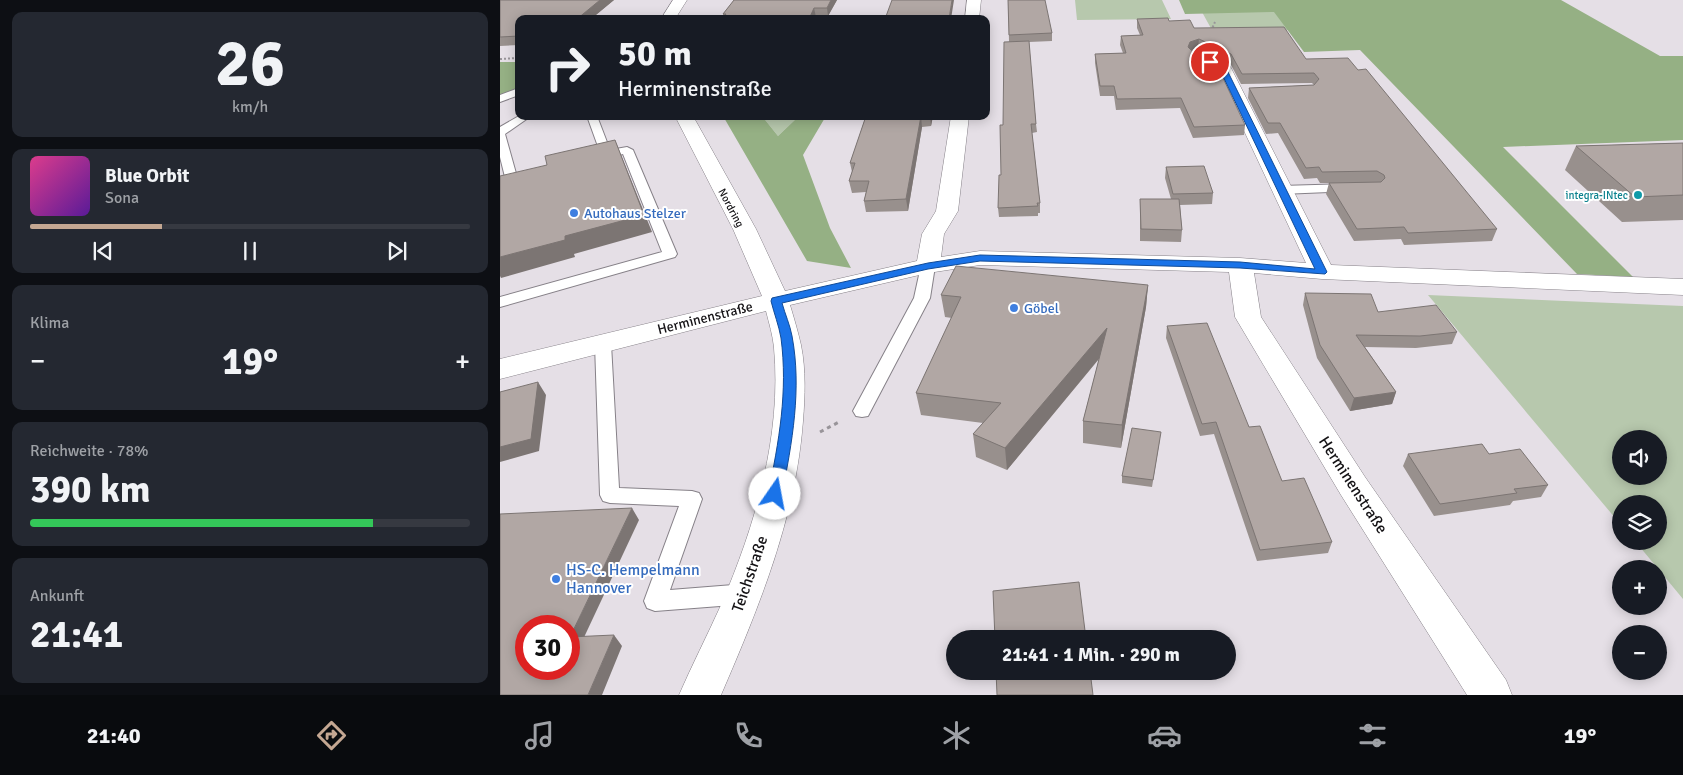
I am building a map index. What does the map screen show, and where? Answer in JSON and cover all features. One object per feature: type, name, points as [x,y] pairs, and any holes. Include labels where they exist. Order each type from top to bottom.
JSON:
[{"type":"street","points":[[671,15],[680,0]]},
{"type":"street","points":[[972,15],[974,0]]},
{"type":"street","points":[[1197,54],[1223,68],[1243,91],[1281,190],[1322,272]]},
{"type":"street","name":"Nordring","points":[[686,120],[760,261],[776,301]]},
{"type":"street","points":[[928,266],[933,234],[947,211],[959,120]]},
{"type":"street","name":"Herminenstraße","points":[[500,369],[776,301],[928,266],[980,258],[1240,265],[1322,272],[1683,287]]},
{"type":"street","name":"Herminenstraße","points":[[1240,265],[1248,317],[1353,486],[1491,695]]},
{"type":"street","name":"Teichstraße","points":[[700,695],[746,594],[772,509],[784,450],[791,390],[786,336],[776,301]]},
{"type":"lane","points":[[500,99],[515,93]]},
{"type":"lane","points":[[511,177],[500,133],[520,120]]},
{"type":"lane","points":[[593,120],[606,154]]},
{"type":"lane","points":[[500,302],[670,254],[627,150],[587,159]]},
{"type":"lane","points":[[1281,190],[1365,188]]},
{"type":"lane","points":[[862,411],[922,298],[928,266]]},
{"type":"lane","points":[[602,344],[610,495],[692,499],[655,601],[746,594]]},
{"type":"path","points":[[1210,34],[1215,22]]},
{"type":"path","points":[[500,59],[515,58]]},
{"type":"path","points":[[784,450],[862,411]]},
{"type":"green space","points":[[1075,0],[1162,0],[1171,19],[1077,20]]},
{"type":"green space","points":[[1179,0],[1561,0],[1660,56],[1683,56],[1683,140],[1503,147],[1633,277],[1577,274],[1360,50],[1304,52],[1274,12],[1185,14]]},
{"type":"green space","points":[[1277,11],[1295,30],[1213,32],[1202,12]]},
{"type":"green space","points":[[500,62],[515,62],[515,90],[500,95]]},
{"type":"green space","points":[[725,120],[765,120],[778,136],[795,120],[824,120],[803,155],[830,228],[851,268],[807,261]]},
{"type":"green space","points":[[765,120],[795,120],[778,136]]},
{"type":"green space","points":[[1428,295],[1683,306],[1683,599],[1667,580],[1667,560],[1651,560],[1642,550],[1667,550],[1667,495],[1612,495],[1612,514]]},
{"type":"building","points":[[500,0],[600,0],[582,15],[515,15],[515,36],[500,37]]},
{"type":"building","points":[[734,0],[831,0],[827,8],[814,8],[811,15],[723,14]]},
{"type":"building","points":[[892,0],[952,0],[950,15],[886,15]]},
{"type":"building","points":[[1008,0],[1045,0],[1052,33],[1009,35]]},
{"type":"building","points":[[1168,18],[1169,21],[1190,20],[1194,28],[1284,27],[1306,59],[1348,58],[1358,70],[1366,69],[1497,229],[1408,233],[1404,227],[1357,229],[1329,183],[1381,182],[1385,178],[1384,175],[1377,171],[1322,172],[1319,167],[1306,168],[1280,123],[1268,123],[1249,88],[1314,85],[1319,79],[1314,73],[1242,74],[1231,54],[1199,39],[1190,42],[1188,47],[1191,50],[1216,63],[1245,125],[1194,127],[1181,98],[1117,99],[1114,86],[1100,86],[1095,54],[1126,53],[1121,36],[1143,35],[1137,19]]},
{"type":"building","points":[[1029,41],[1036,124],[1031,124],[1040,203],[1037,203],[1038,206],[998,208],[999,175],[1001,175],[1000,125],[1003,125],[1004,42]]},
{"type":"building","points":[[865,120],[920,120],[906,199],[864,201],[869,181],[849,181],[855,163],[850,163]]},
{"type":"building","name":"Autohaus Stelzer","points":[[615,140],[644,215],[565,236],[565,240],[500,257],[500,176],[547,165],[545,156]]},
{"type":"building","points":[[1683,143],[1683,195],[1635,197],[1576,146]]},
{"type":"building","points":[[1204,166],[1213,193],[1173,194],[1166,167]]},
{"type":"building","points":[[1140,199],[1179,199],[1182,230],[1141,229]]},
{"type":"building","points":[[956,266],[1148,285],[1122,425],[1083,421],[1107,328],[1005,448],[973,434],[1001,403],[916,393],[961,297],[941,295]]},
{"type":"building","points":[[1305,293],[1371,294],[1378,312],[1436,305],[1457,332],[1420,336],[1356,335],[1396,392],[1354,398],[1320,345]]},
{"type":"building","points":[[1207,323],[1249,427],[1260,426],[1282,481],[1304,478],[1332,542],[1260,550],[1216,422],[1202,424],[1167,326]]},
{"type":"building","points":[[538,382],[531,439],[500,447],[500,392]]},
{"type":"building","points":[[1132,428],[1161,432],[1153,480],[1122,476]]},
{"type":"building","points":[[1482,444],[1489,454],[1520,449],[1548,485],[1514,489],[1517,493],[1440,504],[1408,454]]},
{"type":"building","name":"HS-C. Hempelmann Hannover","points":[[632,508],[580,616],[515,615],[515,680],[580,680],[580,637],[614,635],[588,695],[500,695],[500,514]]},
{"type":"building","points":[[1079,582],[1085,630],[995,630],[993,591]]},
{"type":"building","points":[[996,680],[1091,680],[1093,695],[997,695]]},
{"type":"place","name":"integra-INtec","points":[[1638,195]]},
{"type":"place","name":"Autohaus Stelzer","points":[[574,213]]},
{"type":"place","name":"Göbel","points":[[1014,308]]},
{"type":"place","name":"HS-C. Hempelmann Hannover","points":[[556,579]]},
{"type":"route","points":[[775,494],[784,450],[791,390],[786,336],[776,301],[928,266],[980,258],[1240,265],[1322,272],[1223,68],[1210,62]]}]
